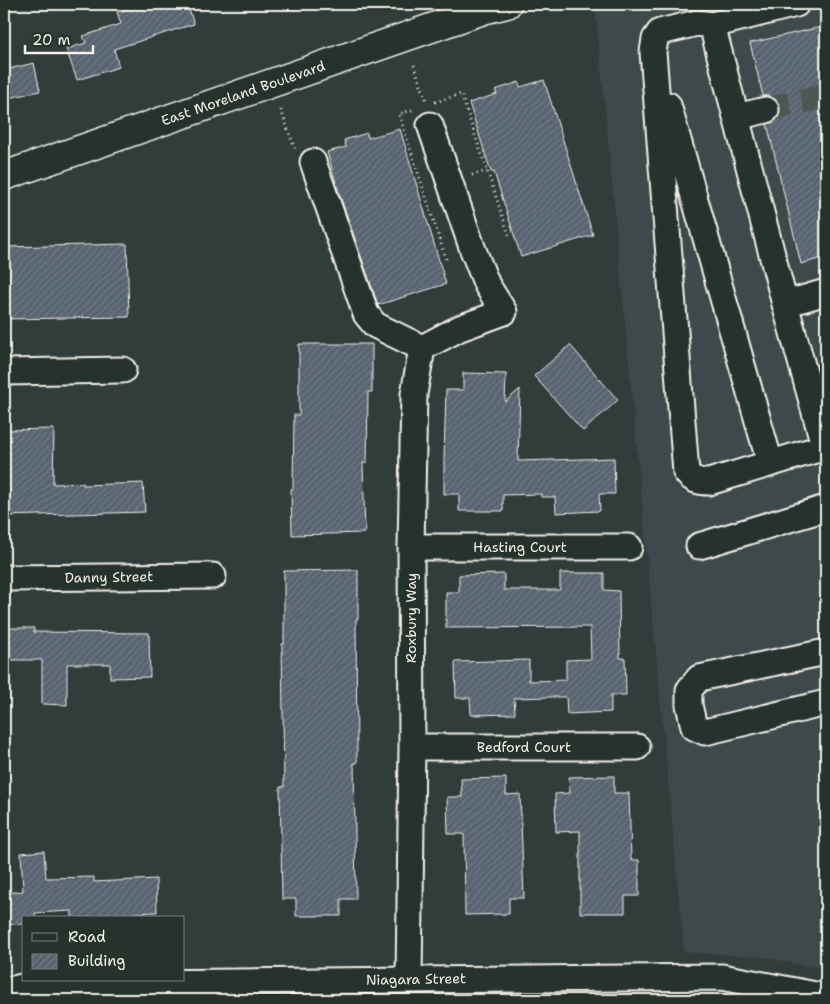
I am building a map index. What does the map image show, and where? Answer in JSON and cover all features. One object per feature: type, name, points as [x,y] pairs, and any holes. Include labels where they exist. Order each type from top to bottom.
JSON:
[{"type":"main road","name":"East Moreland Boulevard","points":[[4,176],[495,6]]},
{"type":"street","points":[[712,25],[785,304],[826,449],[708,482],[699,482],[690,478],[686,472],[653,52],[655,40],[660,32],[698,23],[712,25],[796,4]]},
{"type":"street","points":[[653,52],[770,464]]},
{"type":"street","points":[[736,117],[766,110]]},
{"type":"street","points":[[313,162],[366,314],[375,325],[422,348],[460,328],[504,312],[487,285],[472,250],[429,115]]},
{"type":"street","points":[[785,304],[826,292]]},
{"type":"street","name":"Roxbury Way","points":[[409,979],[412,747],[411,546],[414,394],[422,348]]},
{"type":"street","points":[[4,372],[123,370]]},
{"type":"street","points":[[699,546],[826,508]]},
{"type":"street","name":"Hasting Court","points":[[411,546],[629,547]]},
{"type":"street","name":"Danny Street","points":[[4,578],[213,576]]},
{"type":"street","points":[[826,652],[699,678],[689,690],[689,705],[694,727],[706,732],[826,703]]},
{"type":"street","name":"Bedford Court","points":[[412,747],[637,747]]},
{"type":"street","name":"Niagara Street","points":[[4,991],[36,984],[722,977],[826,997]]},
{"type":"path","points":[[414,64],[429,115]]},
{"type":"path","points":[[477,174],[487,171]]},
{"type":"shaded area","points":[[595,4],[826,4],[826,970],[763,957],[684,952]]},
{"type":"shaded area","points":[[720,990],[775,998],[789,1000],[720,1000]]},
{"type":"building","points":[[143,4],[187,4],[194,24],[114,49],[119,67],[77,80],[66,49],[86,43],[83,36],[121,24],[117,12]]},
{"type":"building","points":[[826,26],[826,257],[801,264],[767,124],[776,120],[780,114],[780,107],[776,100],[770,96],[763,96],[750,43]]},
{"type":"building","points":[[34,63],[40,91],[4,99],[4,70]]},
{"type":"building","points":[[544,80],[593,235],[521,257],[494,172],[491,172],[469,103],[497,94],[495,90],[519,82],[520,87]]},
{"type":"building","points":[[400,129],[446,284],[378,305],[339,193],[327,152],[346,147],[344,140],[367,133],[368,138]]},
{"type":"building","points":[[127,244],[129,317],[4,319],[4,247]]},
{"type":"building","points":[[299,344],[372,344],[372,392],[368,392],[367,463],[363,463],[365,533],[292,535],[291,489],[293,489],[294,415],[299,415]]},
{"type":"building","points":[[570,345],[618,400],[583,431],[534,376]]},
{"type":"building","points":[[463,373],[506,374],[505,402],[520,389],[518,461],[614,458],[615,494],[599,494],[600,511],[556,513],[555,497],[541,497],[541,494],[503,495],[503,511],[459,511],[459,494],[444,494],[444,458],[446,390],[463,390]]},
{"type":"building","points":[[54,429],[53,484],[143,483],[145,512],[4,516],[4,430]]},
{"type":"building","points":[[358,570],[358,619],[356,619],[357,763],[354,763],[356,899],[341,899],[341,916],[296,916],[296,899],[282,899],[280,787],[284,787],[282,644],[284,644],[284,571]]},
{"type":"building","points":[[560,573],[604,573],[604,590],[619,591],[620,658],[625,658],[626,695],[611,695],[611,712],[567,714],[566,697],[552,697],[514,698],[515,714],[471,715],[470,698],[456,698],[455,662],[529,660],[529,681],[566,680],[566,660],[591,659],[590,627],[446,628],[446,592],[459,592],[459,575],[504,574],[504,590],[560,590]]},
{"type":"building","points":[[4,628],[34,628],[34,632],[149,633],[150,677],[110,678],[110,664],[67,664],[67,705],[42,704],[42,660],[4,660]]},
{"type":"building","points":[[614,776],[614,793],[629,793],[631,860],[639,860],[639,896],[625,896],[625,913],[580,913],[580,831],[556,832],[555,794],[570,793],[569,777]]},
{"type":"building","points":[[506,778],[506,795],[520,794],[524,898],[509,898],[509,914],[465,915],[464,834],[448,834],[447,797],[462,797],[461,779]]},
{"type":"building","points":[[44,851],[46,878],[94,877],[94,882],[156,879],[157,912],[133,913],[133,916],[72,916],[72,911],[35,913],[35,916],[22,916],[22,924],[4,925],[4,893],[23,891],[21,853]]},
{"type":"tunnel","points":[[766,110],[826,95]]}]
